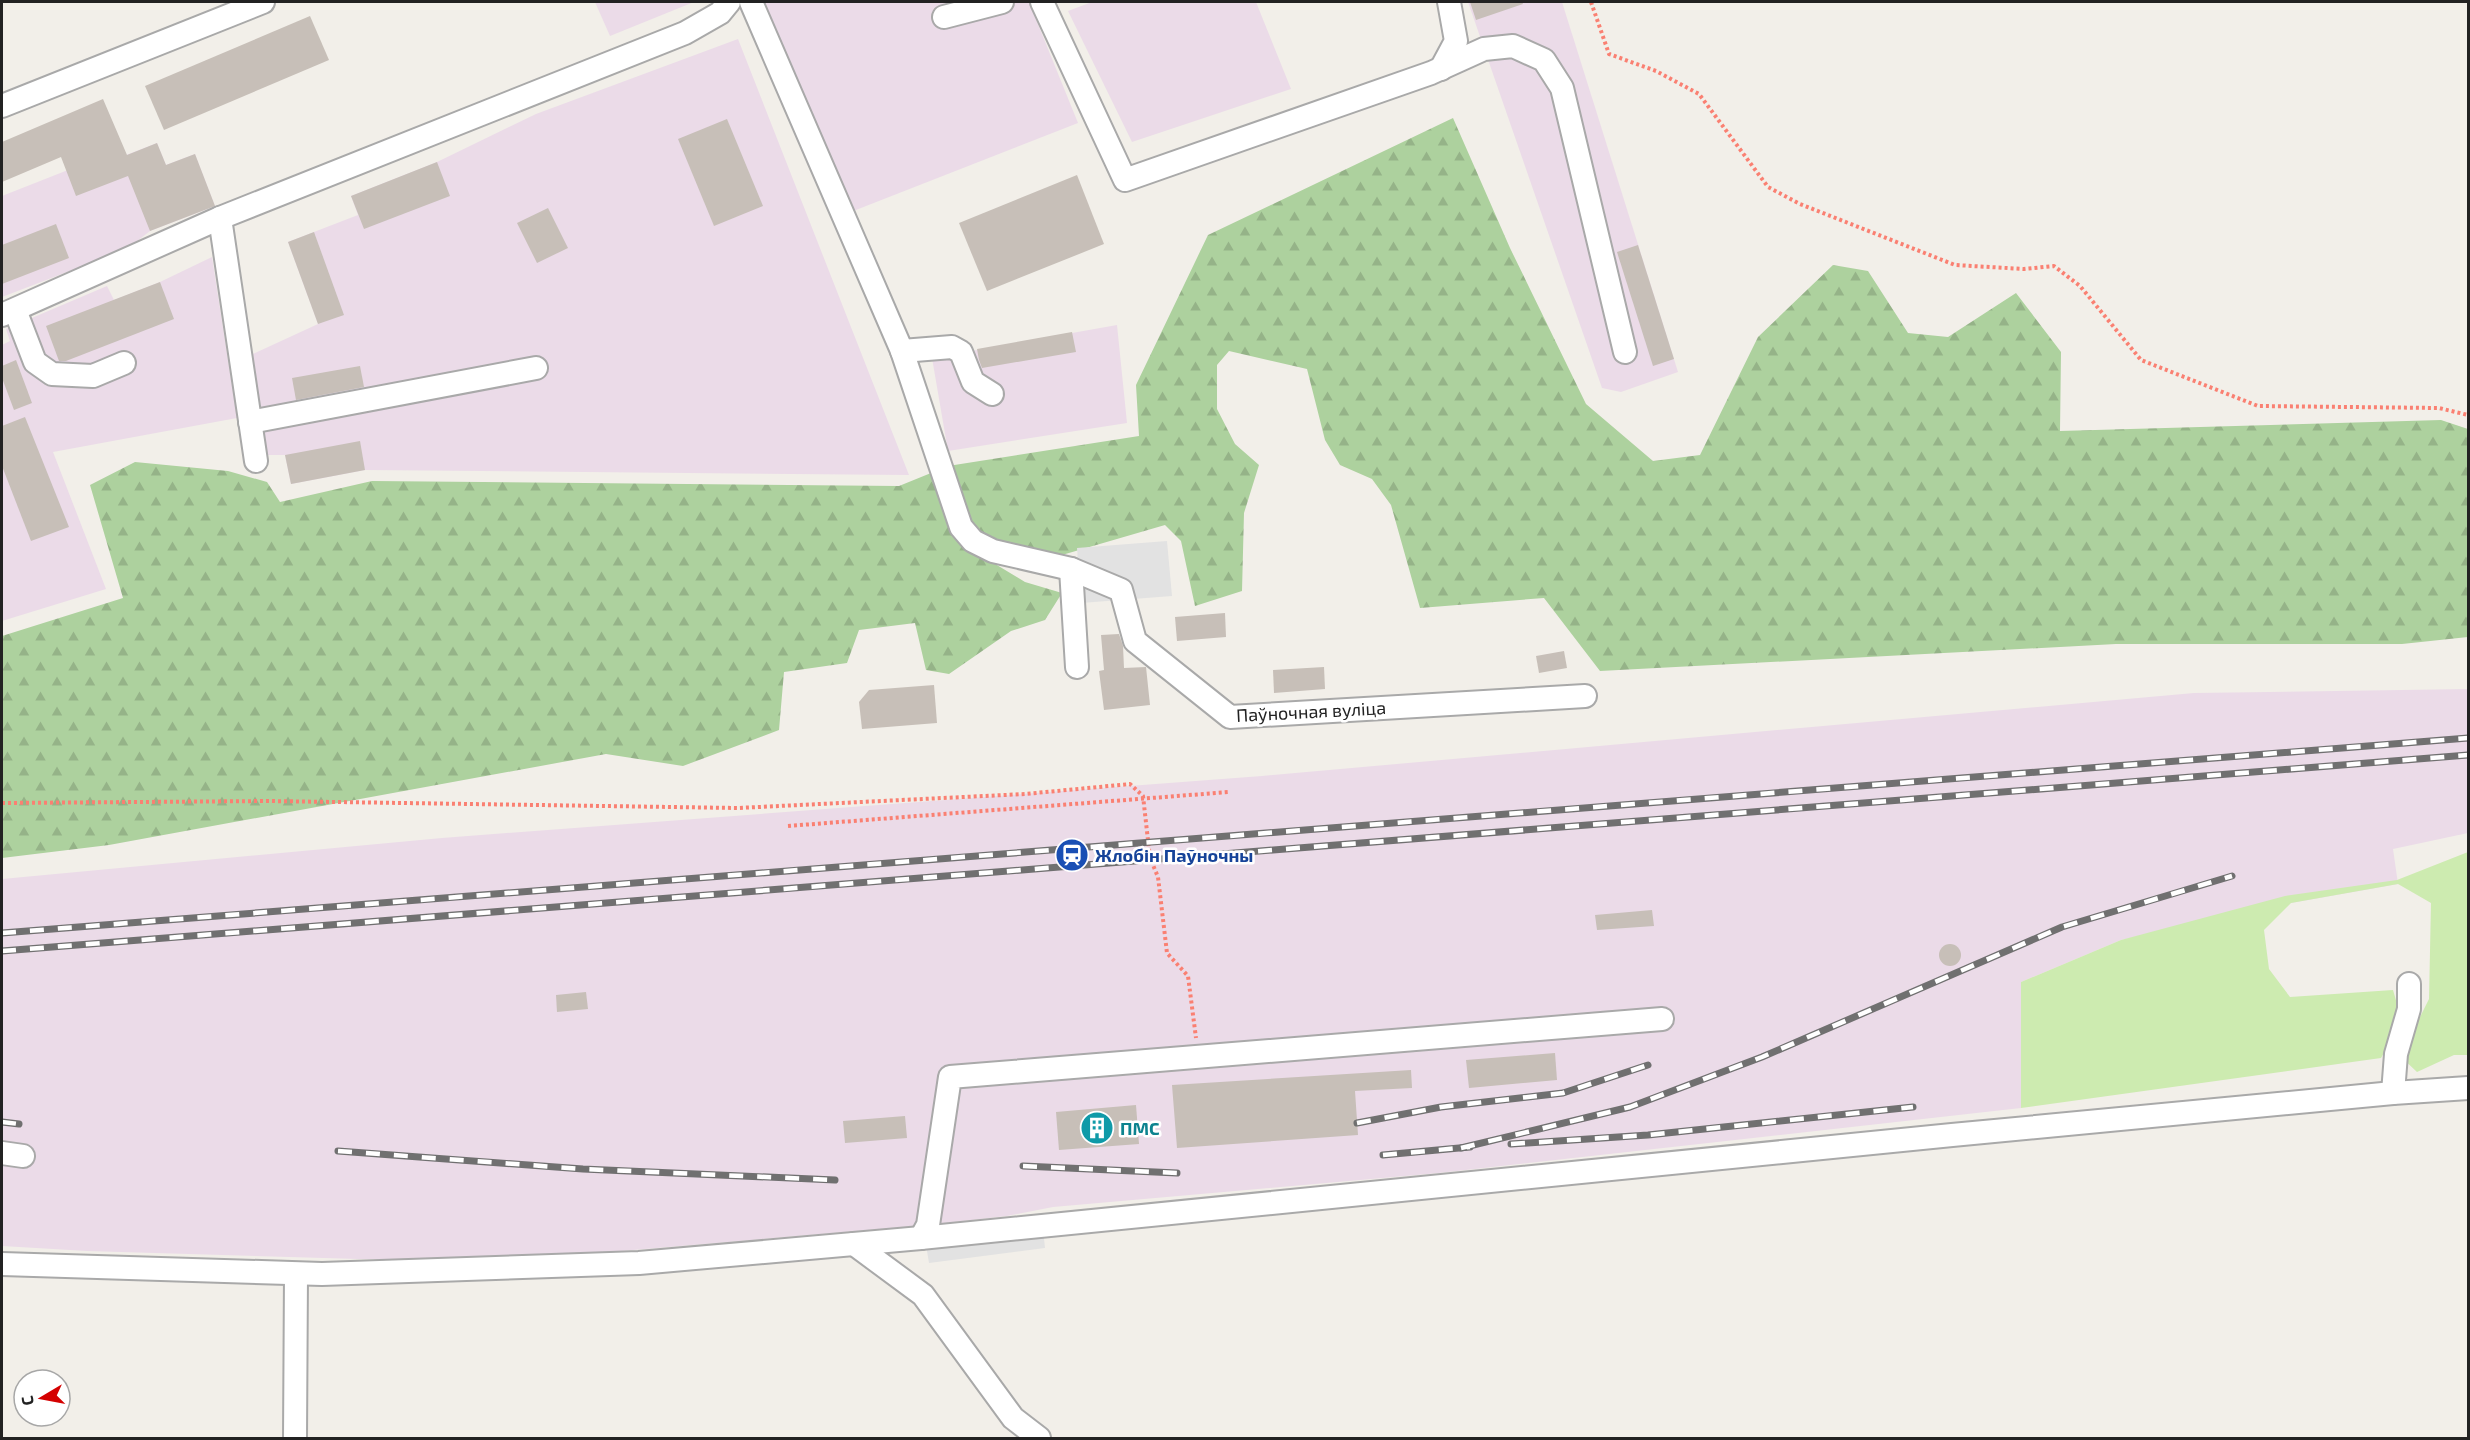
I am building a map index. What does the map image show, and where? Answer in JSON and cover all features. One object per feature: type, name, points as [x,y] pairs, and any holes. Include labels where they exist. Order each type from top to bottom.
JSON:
[{"type":"street","points":[[2,106],[263,2]]},
{"type":"street","points":[[124,363],[93,376],[52,374],[35,362],[8,312],[220,218],[685,33],[720,13],[729,2]]},
{"type":"street","points":[[751,2],[902,351],[961,526],[973,541],[993,551],[1071,569],[1077,667]]},
{"type":"street","points":[[944,17],[1002,2]]},
{"type":"street","points":[[1042,2],[1125,180],[1441,69],[1484,50],[1513,46],[1544,60],[1562,88],[1625,352]]},
{"type":"street","points":[[1441,69],[1456,41],[1449,2]]},
{"type":"street","points":[[220,218],[256,461]]},
{"type":"street","points":[[902,351],[952,347],[961,352],[973,382],[992,394]]},
{"type":"street","points":[[250,422],[536,368]]},
{"type":"street","name":"Паўночная вуліца","points":[[1071,569],[1121,590],[1135,641],[1230,717],[1585,696]]},
{"type":"street","points":[[2393,1093],[2396,1054],[2409,1010],[2409,984]]},
{"type":"street","points":[[921,1238],[928,1225],[950,1077],[1662,1019]]},
{"type":"street","points":[[2,1264],[296,1274],[428,1272],[639,1263],[921,1238],[2393,1093],[2469,1088]]},
{"type":"street","points":[[854,1244],[922,1295],[1013,1418],[1039,1438]]},
{"type":"street","points":[[295,1438],[296,1274]]},
{"type":"path","points":[[1591,2],[1609,54],[1656,71],[1699,94],[1768,187],[1800,204],[1955,265],[2024,269],[2054,266],[2080,286],[2141,360],[2258,406],[2439,408],[2469,415]]},
{"type":"path","points":[[2,803],[269,801],[738,808],[1025,794],[1130,784],[1143,798],[1150,858],[1158,877],[1167,953],[1188,976],[1198,1057]]},
{"type":"path","points":[[788,826],[1229,792]]},
{"type":"shaded area","points":[[595,2],[694,2],[610,36]]},
{"type":"shaded area","points":[[1029,2],[1078,123],[838,217],[761,3]]},
{"type":"shaded area","points":[[1092,2],[1256,2],[1291,89],[1132,142],[1068,11]]},
{"type":"shaded area","points":[[1468,2],[1562,2],[1678,372],[1621,392],[1602,388]]},
{"type":"shaded area","points":[[738,39],[909,475],[365,470],[291,484],[285,455],[267,455],[253,354],[318,324],[288,242],[358,215],[351,196],[437,162],[536,114]]},
{"type":"shaded area","points":[[157,143],[166,165],[195,154],[215,206],[150,231],[127,249],[2,297],[2,196],[101,157],[121,157]]},
{"type":"shaded area","points":[[212,257],[237,418],[53,452],[106,589],[2,621],[2,345],[10,341],[6,329],[107,286],[114,300],[160,282]]},
{"type":"shaded area","points":[[1117,325],[1127,423],[948,451],[932,358]]},
{"type":"shaded area","points":[[1167,541],[1172,596],[1081,603],[1077,548]]},
{"type":"shaded area","points":[[2468,689],[2468,833],[2393,849],[2398,884],[2291,903],[2121,940],[2021,982],[2021,1108],[1439,1173],[1053,1207],[1007,1216],[928,1225],[621,1251],[466,1259],[359,1259],[87,1251],[2,1246],[2,879],[442,838],[1262,776],[2194,693]]},
{"type":"shaded area","points":[[1043,1229],[1045,1248],[929,1263],[926,1245]]},
{"type":"green space","points":[[1453,118],[1510,248],[1586,404],[1653,461],[1700,455],[1758,337],[1833,265],[1868,271],[1908,333],[1948,337],[2016,293],[2061,352],[2060,431],[2441,420],[2468,429],[2468,637],[2402,644],[2116,644],[1600,671],[1544,598],[1420,608],[1391,505],[1372,479],[1340,465],[1325,440],[1307,369],[1229,351],[1217,365],[1217,409],[1235,444],[1259,465],[1244,513],[1242,591],[1195,606],[1181,541],[1165,525],[1062,555],[999,545],[978,535],[965,520],[948,466],[1139,436],[1136,385],[1208,235]]},
{"type":"green space","points":[[135,462],[228,471],[267,482],[280,502],[372,481],[899,486],[931,473],[957,541],[1025,582],[1062,593],[1045,620],[1011,631],[949,674],[926,670],[915,623],[859,630],[847,663],[784,672],[779,730],[683,766],[606,754],[109,845],[2,858],[2,636],[123,598],[90,485]]},
{"type":"green space","points":[[2468,852],[2468,1055],[2454,1055],[2417,1072],[2399,1055],[2403,1038],[2417,1023],[2429,999],[2431,903],[2398,884],[2291,903],[2264,930],[2269,969],[2290,997],[2393,990],[2402,1021],[2381,1058],[2021,1108],[2021,982],[2121,940],[2285,896],[2397,880]]},
{"type":"building","points":[[1470,2],[1522,2],[1523,4],[1476,20]]},
{"type":"building","points":[[310,16],[329,60],[164,130],[145,86]]},
{"type":"building","points":[[103,99],[127,155],[157,143],[166,165],[195,154],[215,206],[150,231],[128,176],[76,196],[61,157],[2,182],[2,142]]},
{"type":"building","points":[[727,119],[763,206],[714,226],[678,139]]},
{"type":"building","points":[[437,162],[450,196],[364,229],[351,196]]},
{"type":"building","points":[[1077,175],[1104,244],[987,291],[959,223]]},
{"type":"building","points":[[548,208],[568,248],[537,263],[517,223]]},
{"type":"building","points":[[56,224],[69,258],[2,284],[2,245]]},
{"type":"building","points":[[314,232],[344,315],[318,324],[288,242]]},
{"type":"building","points":[[1638,245],[1674,359],[1653,366],[1617,252]]},
{"type":"building","points":[[160,282],[174,319],[66,361],[59,361],[46,326]]},
{"type":"building","points":[[1072,332],[1076,352],[982,368],[979,360],[977,349]]},
{"type":"building","points":[[16,360],[32,403],[14,410],[2,378],[2,366]]},
{"type":"building","points":[[360,366],[364,387],[296,400],[292,378]]},
{"type":"building","points":[[25,417],[69,527],[31,541],[2,466],[2,426]]},
{"type":"building","points":[[360,441],[365,470],[291,484],[285,455]]},
{"type":"building","points":[[1225,613],[1226,637],[1177,641],[1175,617]]},
{"type":"building","points":[[1119,634],[1123,646],[1124,668],[1146,667],[1150,705],[1104,710],[1099,671],[1104,670],[1101,635]]},
{"type":"building","points":[[1564,651],[1567,668],[1539,673],[1536,656]]},
{"type":"building","points":[[1324,667],[1325,689],[1274,693],[1273,670]]},
{"type":"building","points":[[934,685],[937,723],[862,729],[859,702],[869,690]]},
{"type":"building","points":[[1652,910],[1654,926],[1597,930],[1595,915]]},
{"type":"building","points":[[1950,944],[1958,947],[1961,955],[1958,963],[1950,966],[1942,963],[1939,955],[1942,947]]},
{"type":"building","points":[[586,992],[588,1009],[557,1012],[556,995]]},
{"type":"building","points":[[1555,1053],[1557,1080],[1469,1088],[1466,1060]]},
{"type":"building","points":[[1411,1070],[1412,1088],[1355,1091],[1358,1135],[1177,1148],[1172,1085]]},
{"type":"building","name":"ПМС","points":[[1136,1105],[1139,1144],[1059,1150],[1056,1112]]},
{"type":"building","points":[[905,1116],[907,1138],[845,1143],[843,1121]]},
{"type":"railway","points":[[2,933],[2468,738]]},
{"type":"railway","points":[[2,951],[2468,755]]},
{"type":"railway","points":[[1461,1148],[1630,1107],[1762,1057],[2062,927],[2232,876]]},
{"type":"railway","points":[[1357,1123],[1441,1107],[1563,1093],[1648,1065]]},
{"type":"railway","points":[[1511,1144],[1648,1135],[1913,1107]]},
{"type":"railway","points":[[2,1122],[19,1124]]},
{"type":"railway","points":[[1383,1155],[1470,1147]]},
{"type":"railway","points":[[338,1151],[583,1169],[835,1180]]},
{"type":"railway","points":[[1023,1166],[1177,1173]]},
{"type":"place","name":"Жлобін Паўночны","points":[[1072,855]]},
{"type":"place","name":"ПМС","points":[[1097,1128]]}]
